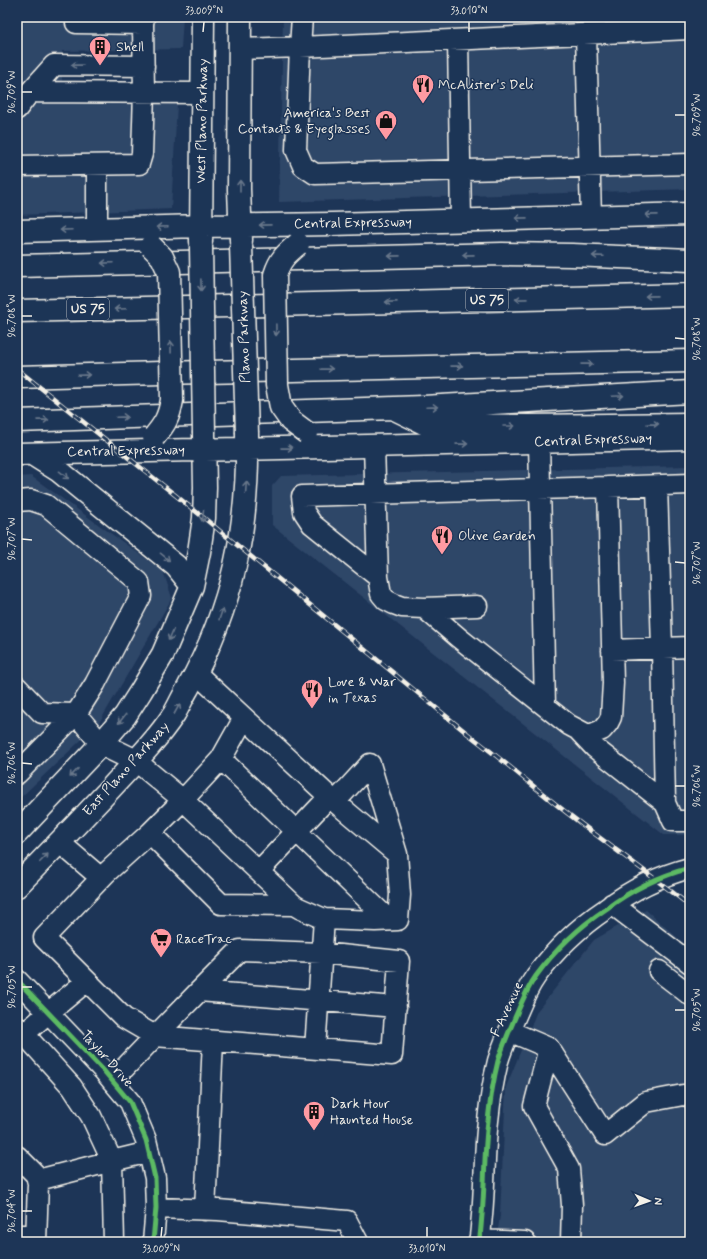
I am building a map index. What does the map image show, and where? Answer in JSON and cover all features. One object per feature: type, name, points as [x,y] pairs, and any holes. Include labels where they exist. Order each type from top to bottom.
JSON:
[{"type":"main road","name":"West Plano Parkway","points":[[201,236],[203,17]]},
{"type":"main road","points":[[240,17],[239,189],[241,235]]},
{"type":"main road","name":"Central Expressway","points":[[17,231],[101,229],[201,236],[241,235],[332,224],[690,214]]},
{"type":"main road","points":[[332,224],[298,244],[287,253],[278,264],[276,275],[277,385],[281,407],[291,422],[307,433],[342,447]]},
{"type":"main road","points":[[101,229],[151,246],[162,257],[169,272],[172,400],[170,413],[163,427],[147,444]]},
{"type":"main road","name":"Plano Parkway","points":[[241,235],[248,441]]},
{"type":"main road","points":[[17,833],[101,744],[125,716],[163,654],[192,586],[204,518],[205,487],[201,236]]},
{"type":"main road","points":[[17,266],[502,254],[579,255],[690,260]]},
{"type":"main road","name":"US 75","points":[[17,311],[690,295]]},
{"type":"main road","points":[[17,377],[690,362]]},
{"type":"main road","points":[[17,421],[489,404],[690,392]]},
{"type":"main road","points":[[394,408],[428,425],[544,426],[690,424]]},
{"type":"main road","name":"Central Expressway","points":[[24,454],[204,441],[248,441],[342,447],[690,438]]},
{"type":"main road","name":"East Plano Parkway","points":[[17,886],[153,742],[174,714],[196,674],[208,650],[222,613],[233,576],[244,516],[247,484],[248,441]]},
{"type":"main road","points":[[24,454],[59,471],[176,566],[192,586]]},
{"type":"main road","points":[[101,744],[136,761]]},
{"type":"street","points":[[17,166],[139,164],[142,154],[144,21],[76,23],[76,17]]},
{"type":"street","points":[[302,17],[296,150],[304,166],[315,174],[690,164]]},
{"type":"street","points":[[240,49],[690,29]]},
{"type":"street","points":[[586,34],[591,217]]},
{"type":"street","points":[[458,40],[461,220]]},
{"type":"street","points":[[17,109],[54,65],[144,66]]},
{"type":"street","points":[[30,92],[202,93]]},
{"type":"street","points":[[97,165],[101,229]]},
{"type":"street","points":[[540,442],[545,706]]},
{"type":"street","points":[[374,446],[378,577],[382,594],[386,600],[402,607],[424,608],[477,606]]},
{"type":"street","points":[[378,577],[312,524],[304,512],[302,496],[690,484]]},
{"type":"street","points":[[657,486],[665,803],[673,821],[690,821]]},
{"type":"street","points":[[424,608],[458,638],[569,725],[586,734],[592,734],[602,730],[608,724],[611,717],[613,683],[608,487]]},
{"type":"street","points":[[17,501],[31,500],[46,505],[139,582],[141,596],[95,684],[76,714],[17,774]]},
{"type":"street","points":[[612,650],[690,647]]},
{"type":"street","points":[[196,674],[332,799],[396,854]]},
{"type":"street","points":[[17,687],[42,713],[76,714],[101,744]]},
{"type":"street","points":[[112,1081],[155,1036],[240,950],[321,953],[399,961],[392,1055],[155,1036],[124,1018],[44,938],[101,878],[183,800],[221,759],[244,718]]},
{"type":"street","points":[[578,730],[595,748],[665,803]]},
{"type":"street","points":[[221,759],[389,920]]},
{"type":"street","points":[[136,761],[183,800],[298,908],[324,919],[375,921],[398,920],[400,895],[396,854],[370,764],[297,831],[259,871]]},
{"type":"street","points":[[150,833],[221,904],[294,905]]},
{"type":"street","points":[[59,842],[101,878]]},
{"type":"street","name":"F Avenue","points":[[479,1241],[488,1114],[498,1062],[509,1031],[535,977],[550,958],[582,927],[612,904],[629,893],[657,879],[690,868]]},
{"type":"street","points":[[612,904],[690,963]]},
{"type":"street","points":[[315,1049],[324,919]]},
{"type":"street","points":[[659,971],[690,995]]},
{"type":"street","name":"Taylor Drive","points":[[17,980],[130,1102],[146,1140],[155,1178],[156,1208],[153,1242]]},
{"type":"street","points":[[88,981],[48,1013],[21,1030],[72,1087],[91,1116],[112,1162],[114,1242]]},
{"type":"street","points":[[199,991],[396,1007]]},
{"type":"street","points":[[509,1031],[549,1048],[605,1135],[646,1102],[683,1095],[690,1097]]},
{"type":"street","points":[[205,1210],[213,1041]]},
{"type":"street","points":[[549,1048],[534,1106],[569,1169],[572,1205],[571,1242]]},
{"type":"street","points":[[38,1180],[149,1152]]},
{"type":"street","points":[[17,1156],[36,1175],[38,1180],[30,1237]]},
{"type":"street","points":[[156,1208],[205,1210],[347,1221],[358,1242]]},
{"type":"street","points":[[479,1241],[525,1242]]},
{"type":"shaded area","points":[[17,17],[183,17],[181,49],[62,51],[62,85],[178,87],[171,209],[17,215]]},
{"type":"shaded area","points":[[283,17],[690,17],[690,189],[279,202]]},
{"type":"shaded area","points":[[690,466],[690,835],[664,835],[272,525],[272,486],[281,476]]},
{"type":"shaded area","points":[[31,476],[163,571],[172,598],[99,723],[17,801],[17,477]]},
{"type":"shaded area","points":[[646,910],[690,949],[690,1242],[496,1242],[500,1216],[506,1087],[537,1011],[594,940]]},
{"type":"railway","points":[[17,369],[204,518],[558,806],[690,906]]},
{"type":"cycle path","points":[[479,1242],[481,1232],[487,1133],[495,1076],[504,1043],[530,985],[543,966],[559,948],[596,916],[625,896],[646,884],[667,875],[690,868]]},
{"type":"cycle path","points":[[17,980],[104,1071],[130,1102],[146,1140],[155,1178],[156,1208],[153,1242]]},
{"type":"place","name":"Shell","points":[[100,66]]},
{"type":"place","name":"McAlister's Deli","points":[[423,104]]},
{"type":"place","name":"America's Best Contacts & Eyeglasses","points":[[386,140]]},
{"type":"place","name":"Olive Garden","points":[[442,556]]},
{"type":"place","name":"Love & War in Texas","points":[[312,710]]},
{"type":"place","name":"RaceTrac","points":[[161,958]]},
{"type":"place","name":"Dark Hour Haunted House","points":[[314,1132]]}]
